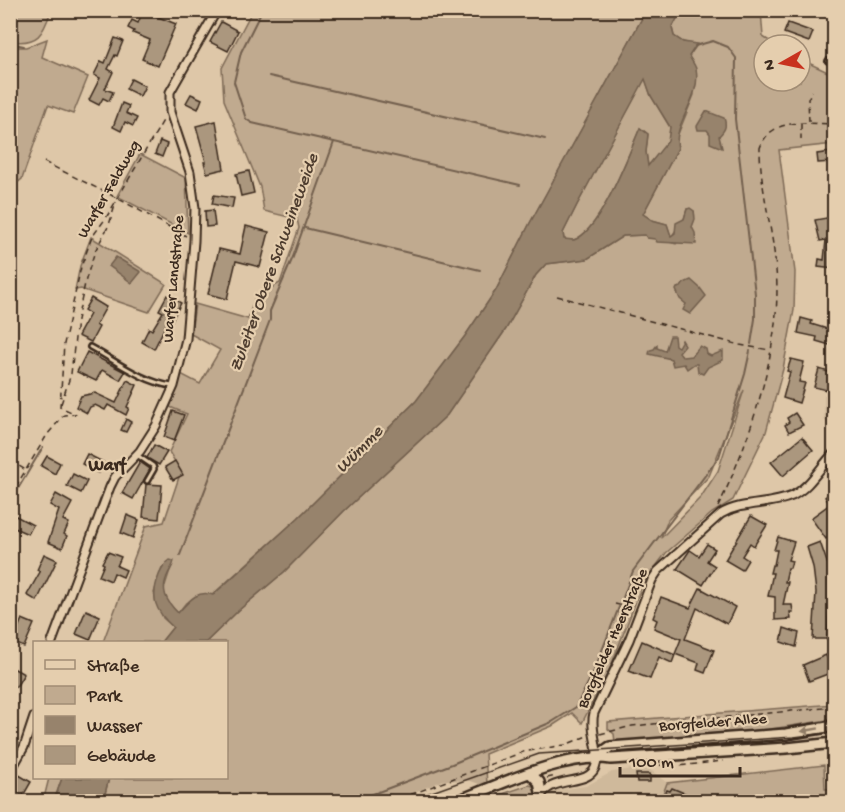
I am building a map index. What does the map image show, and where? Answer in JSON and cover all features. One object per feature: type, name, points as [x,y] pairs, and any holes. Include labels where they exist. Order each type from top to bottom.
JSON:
[{"type":"main road","name":"Borgfelder Allee","points":[[596,757],[610,747],[786,734],[834,726]]},
{"type":"main road","name":"Borgfelder Allee","points":[[455,801],[530,773],[596,757],[611,759],[834,743]]},
{"type":"main road","points":[[530,773],[538,780],[540,797]]},
{"type":"street","name":"Warfer Landstraße","points":[[52,641],[115,477],[137,454],[156,426],[174,386],[188,327],[195,208],[190,172],[170,111],[170,92],[217,10]]},
{"type":"street","name":"Borgfelder Heerstraße","points":[[596,757],[592,721],[594,713],[629,640],[652,579],[658,571],[711,521],[731,508],[779,500],[796,493],[834,453]]},
{"type":"street","points":[[10,772],[24,747],[33,720]]},
{"type":"street","points":[[540,797],[549,786],[587,777],[594,770],[596,757]]},
{"type":"lane","points":[[828,61],[834,64]]},
{"type":"lane","points":[[90,347],[139,374],[163,385],[174,386]]},
{"type":"lane","points":[[137,454],[154,468],[147,481]]},
{"type":"path","points":[[809,123],[808,99],[811,93]]},
{"type":"path","name":"Warfer Feldweg","points":[[10,496],[47,435],[64,415],[76,414],[60,407],[64,344],[81,267],[92,237],[170,111]]},
{"type":"path","points":[[711,521],[746,439],[771,350],[776,320],[776,268],[760,148],[762,140],[778,126],[786,123],[834,124]]},
{"type":"path","points":[[801,123],[801,139]]},
{"type":"path","points":[[44,162],[117,198],[194,241]]},
{"type":"path","points":[[60,407],[71,374],[77,320],[86,279],[95,251],[109,225],[117,198]]},
{"type":"path","points":[[557,296],[740,345],[771,350]]},
{"type":"path","points":[[10,461],[27,470]]},
{"type":"path","points":[[615,604],[639,611]]},
{"type":"path","points":[[391,801],[523,752],[565,745],[583,737],[632,726],[834,707]]},
{"type":"shaded area","points":[[834,380],[834,435],[824,419],[824,395],[831,395]]},
{"type":"shaded area","points":[[647,767],[667,783],[660,801],[632,793],[629,801],[544,802],[552,791],[586,786],[612,772]]},
{"type":"green space","points":[[11,10],[51,11],[38,36],[20,42],[11,41]]},
{"type":"green space","points":[[252,11],[646,11],[496,290],[416,401],[298,518],[212,595],[185,604],[178,613],[169,604],[163,592],[170,570],[162,568],[154,593],[163,618],[173,627],[162,641],[103,641],[146,526],[164,522],[181,471],[169,452],[187,414],[170,407],[181,374],[200,384],[220,350],[191,334],[195,304],[248,319],[255,297],[280,283],[299,228],[297,219],[264,211],[260,187],[224,100],[222,68]]},
{"type":"green space","points":[[681,11],[761,11],[763,33],[752,33],[752,93],[812,93],[812,65],[834,75],[834,144],[779,150],[795,272],[794,310],[783,369],[766,432],[733,500],[712,513],[666,553],[643,583],[611,666],[582,723],[572,713],[552,726],[485,754],[488,799],[529,785],[533,786],[536,791],[533,801],[390,801],[391,795],[358,802],[103,802],[109,779],[228,779],[228,641],[207,641],[284,572],[344,511],[447,415],[506,329],[536,275],[546,264],[587,259],[623,236],[645,235],[676,244],[690,229],[694,221],[694,211],[687,209],[684,219],[671,237],[667,224],[652,220],[643,214],[678,148],[676,139],[694,95],[689,56],[697,45],[683,42],[674,36],[672,28]],"holes":[[[744,390],[718,471],[701,497],[661,538],[668,520],[709,476]]]},
{"type":"green space","points":[[47,39],[42,57],[88,77],[73,114],[48,105],[22,179],[11,188],[11,47],[26,47]]},
{"type":"green space","points":[[645,78],[651,96],[670,127],[669,141],[648,166],[646,152],[648,134],[640,128],[621,173],[593,223],[583,234],[573,240],[564,239],[563,233],[577,205]]},
{"type":"green space","points":[[140,154],[186,178],[188,233],[117,196]]},
{"type":"green space","points":[[91,237],[166,284],[149,312],[81,289],[75,290],[80,266]]},
{"type":"green space","points":[[834,704],[834,719],[759,731],[615,742],[614,734],[608,729],[608,722]]},
{"type":"green space","points":[[824,765],[825,789],[831,789],[834,802],[660,802],[667,783]]},
{"type":"green space","points":[[49,779],[62,779],[54,801],[43,802]]},
{"type":"water","points":[[646,11],[681,11],[672,28],[674,36],[683,42],[697,44],[689,56],[696,69],[697,80],[679,129],[678,148],[643,214],[652,220],[667,224],[671,236],[675,233],[676,223],[684,219],[687,209],[690,208],[694,211],[695,219],[692,227],[696,244],[657,242],[645,235],[623,236],[587,259],[546,264],[536,275],[506,329],[447,415],[344,511],[284,572],[207,641],[162,641],[173,627],[158,610],[155,597],[156,583],[166,563],[170,560],[174,561],[164,590],[167,600],[178,613],[198,595],[213,595],[298,518],[416,401],[496,290]],"holes":[[[645,79],[651,96],[670,127],[668,141],[648,166],[646,152],[648,134],[640,128],[613,190],[594,223],[584,234],[574,240],[564,239],[563,233],[577,205]]]},
{"type":"water","points":[[706,111],[724,118],[725,128],[719,136],[722,148],[710,143],[710,134],[707,130],[698,130],[697,126]]},
{"type":"water","points":[[116,257],[141,272],[132,283],[109,266]]},
{"type":"water","points":[[691,280],[706,296],[690,314],[683,310],[686,304],[680,299],[676,290]]},
{"type":"water","points":[[670,336],[674,336],[675,345],[678,347],[682,340],[685,345],[679,352],[683,357],[691,356],[700,346],[706,349],[707,354],[711,356],[723,351],[723,360],[708,367],[703,374],[698,372],[697,364],[687,369],[684,364],[673,366],[671,359],[649,354],[650,350],[657,345],[657,348],[665,351]]},
{"type":"water","points":[[62,779],[109,779],[103,801],[54,801]]},
{"type":"pier","points":[[444,780],[471,781],[482,785],[488,798],[480,802],[390,802]]},
{"type":"building","points":[[143,11],[176,24],[158,66],[142,59],[150,40],[133,33],[134,31],[128,28],[132,20],[138,23]]},
{"type":"building","points":[[221,22],[238,31],[228,51],[210,42]]},
{"type":"building","points":[[788,23],[813,32],[812,34],[784,33]]},
{"type":"building","points":[[115,38],[123,41],[108,69],[113,72],[105,89],[113,92],[109,101],[103,98],[99,105],[89,100],[100,78],[94,75],[101,61],[105,63]]},
{"type":"building","points":[[131,79],[145,86],[140,96],[126,89]]},
{"type":"building","points":[[191,94],[202,99],[198,109],[186,103]]},
{"type":"building","points":[[122,103],[129,106],[126,113],[137,118],[133,126],[125,122],[121,131],[113,127]]},
{"type":"building","points":[[216,121],[224,169],[207,173],[196,126]]},
{"type":"building","points":[[160,141],[167,144],[162,157],[155,154]]},
{"type":"building","points":[[831,152],[832,162],[818,163],[817,154]]},
{"type":"building","points":[[249,171],[254,193],[241,196],[236,174]]},
{"type":"building","points":[[214,195],[234,198],[232,208],[212,204]]},
{"type":"building","points":[[213,210],[215,226],[206,227],[205,211]]},
{"type":"building","points":[[832,217],[834,269],[818,267],[819,259],[824,260],[826,240],[820,241],[815,220]]},
{"type":"building","points":[[246,226],[269,232],[260,267],[236,261],[227,299],[208,294],[219,249],[240,254]]},
{"type":"building","points":[[167,295],[181,303],[154,349],[142,342],[149,328],[152,330],[163,312],[159,310]]},
{"type":"building","points":[[91,298],[106,307],[96,325],[99,327],[91,342],[78,336],[90,314],[84,310]]},
{"type":"building","points":[[801,318],[812,321],[811,324],[834,331],[833,346],[816,341],[817,337],[798,333]]},
{"type":"building","points":[[87,352],[125,372],[120,380],[102,370],[96,381],[77,372]]},
{"type":"building","points":[[791,359],[804,362],[799,382],[805,383],[799,403],[783,398]]},
{"type":"building","points":[[819,369],[832,373],[827,390],[814,387]]},
{"type":"building","points":[[127,380],[137,385],[127,407],[129,408],[126,415],[108,405],[105,410],[95,405],[90,407],[87,413],[76,407],[81,396],[95,393],[116,403]]},
{"type":"building","points":[[173,411],[184,415],[174,441],[164,437]]},
{"type":"building","points":[[795,413],[803,425],[789,432],[785,425],[789,422],[787,418]]},
{"type":"building","points":[[126,419],[131,422],[126,432],[121,430]]},
{"type":"building","points":[[802,437],[813,450],[783,476],[771,462]]},
{"type":"building","points":[[154,445],[167,452],[159,465],[147,458]]},
{"type":"building","points":[[87,454],[103,462],[98,473],[82,464]]},
{"type":"building","points":[[47,456],[60,463],[55,474],[41,466]]},
{"type":"building","points":[[175,461],[183,475],[173,480],[165,467]]},
{"type":"building","points":[[140,462],[150,469],[133,499],[122,493]]},
{"type":"building","points":[[73,474],[87,481],[81,493],[67,486]]},
{"type":"building","points":[[146,484],[162,485],[159,519],[143,517]]},
{"type":"building","points":[[834,490],[834,534],[826,539],[811,518],[830,504],[825,497]]},
{"type":"building","points":[[56,494],[72,503],[63,520],[69,523],[64,534],[67,536],[62,548],[48,542],[59,510],[50,505]]},
{"type":"building","points":[[14,515],[33,525],[28,534],[10,526]]},
{"type":"building","points":[[127,515],[139,520],[133,538],[121,533]]},
{"type":"building","points":[[751,516],[767,525],[754,546],[750,543],[742,556],[748,560],[742,570],[725,560]]},
{"type":"building","points":[[778,537],[794,542],[788,560],[792,561],[785,582],[788,582],[783,605],[792,605],[793,612],[790,612],[791,619],[775,620],[775,597],[768,596],[773,573],[770,573],[774,565],[777,550],[774,550]]},
{"type":"building","points":[[820,542],[828,565],[830,591],[827,639],[813,639],[816,592],[813,567],[807,547]]},
{"type":"building","points":[[707,544],[715,549],[707,561],[715,566],[703,585],[677,569],[690,550],[699,556]]},
{"type":"building","points":[[108,552],[121,557],[117,566],[126,570],[123,577],[114,573],[111,581],[99,576]]},
{"type":"building","points":[[44,554],[57,560],[37,601],[27,595],[40,572],[37,570]]},
{"type":"building","points":[[700,588],[735,607],[727,624],[697,608],[685,639],[714,650],[705,673],[697,670],[699,663],[675,654],[681,639],[654,628],[657,620],[653,618],[661,597],[690,608]]},
{"type":"building","points":[[86,610],[100,616],[90,640],[76,634]]},
{"type":"building","points":[[22,619],[34,624],[24,647],[12,642]]},
{"type":"building","points":[[784,628],[799,633],[796,647],[781,642]]},
{"type":"building","points":[[642,641],[675,655],[672,663],[659,657],[650,679],[629,671]]},
{"type":"building","points":[[826,655],[833,672],[809,681],[803,665]]},
{"type":"building","points":[[13,668],[24,674],[16,687],[10,684],[10,672]]},
{"type":"building","points":[[636,774],[650,774],[650,782],[637,782]]},
{"type":"building","points":[[19,775],[31,782],[20,801],[10,801],[14,791],[11,789]]},
{"type":"building","points":[[672,788],[689,795],[686,801],[662,801],[667,790],[670,791]]},
{"type":"waterway","name":"Zuleiter Obere Schweineweide","points":[[262,10],[241,52],[234,82],[246,119],[252,123],[520,185]]},
{"type":"waterway","points":[[695,46],[713,41],[728,47],[736,58],[735,119],[755,294],[755,319],[751,344]]},
{"type":"waterway","points":[[10,43],[24,46]]},
{"type":"waterway","points":[[269,76],[545,139]]},
{"type":"waterway","name":"Zuleiter Obere Schweineweide","points":[[180,555],[270,320],[270,311],[293,257],[334,142]]},
{"type":"waterway","points":[[305,228],[480,270]]},
{"type":"waterway","points":[[621,603],[633,571],[719,457],[750,351]]},
{"type":"waterway","points":[[10,502],[43,447]]},
{"type":"waterway","points":[[352,802],[452,764],[552,722],[576,707],[594,671],[619,607]]},
{"type":"tram line","points":[[404,802],[539,754],[794,737],[834,732]]},
{"type":"district","name":"Warf","points":[[107,466]]},
{"type":"water label","name":"Wümme","points":[[360,450]]}]
